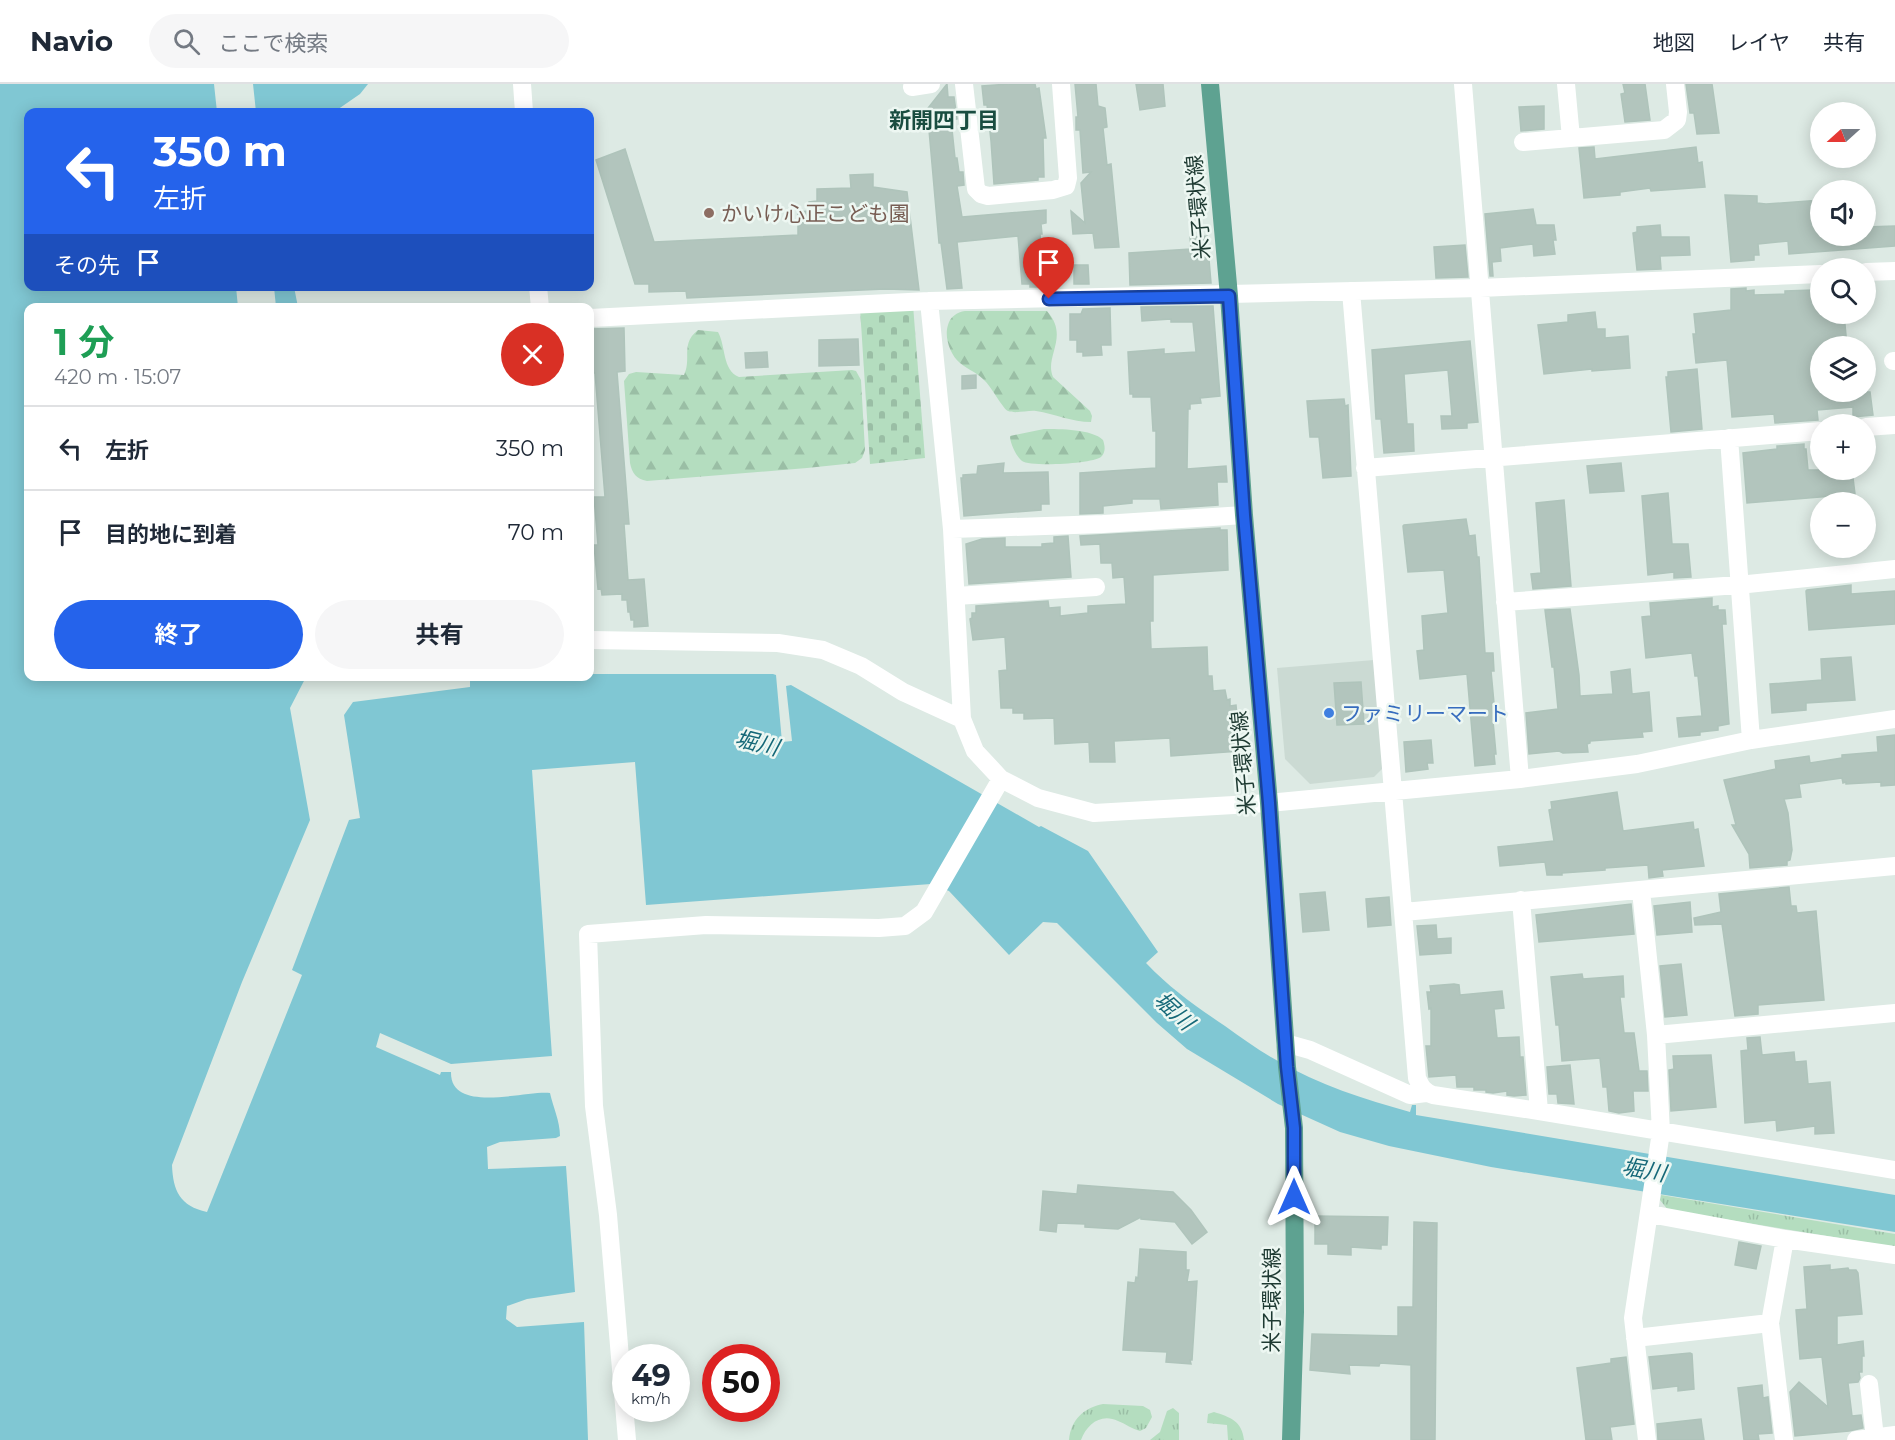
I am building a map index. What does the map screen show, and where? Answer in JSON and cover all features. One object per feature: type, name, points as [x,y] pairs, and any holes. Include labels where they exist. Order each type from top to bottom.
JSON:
[{"type":"main road","name":"米子環状線","points":[[1210,84],[1269,803],[1285,1043],[1294,1128],[1295,1312],[1291,1440]]},
{"type":"street","points":[[522,84],[524,108]]},
{"type":"street","points":[[912,87],[931,84]]},
{"type":"street","points":[[964,84],[976,189],[988,196],[1053,190],[1066,186],[1068,178],[1061,84]]},
{"type":"street","points":[[1463,84],[1520,779]]},
{"type":"street","points":[[1566,84],[1571,138]]},
{"type":"street","points":[[1523,142],[1664,130],[1677,120],[1674,84]]},
{"type":"street","points":[[1876,272],[1895,271]]},
{"type":"street","points":[[594,318],[929,302],[1229,296],[1810,274]]},
{"type":"street","points":[[1351,291],[1417,1078],[1426,1093]]},
{"type":"street","points":[[929,302],[952,529],[962,719],[975,751],[997,786],[1094,813],[1269,803],[1520,779],[1637,764],[1751,740],[1895,718]]},
{"type":"street","points":[[1876,426],[1895,425]]},
{"type":"street","points":[[1365,468],[1810,432]]},
{"type":"street","points":[[1729,438],[1751,740]]},
{"type":"street","points":[[952,529],[1103,524],[1244,515]]},
{"type":"street","points":[[1505,602],[1738,585],[1895,569]]},
{"type":"street","points":[[956,596],[1096,587]]},
{"type":"street","points":[[594,640],[778,642],[823,650],[861,666],[903,692],[962,719]]},
{"type":"street","points":[[627,1440],[608,1215],[594,1106],[588,934],[706,926],[879,928],[905,926],[924,912],[997,786]]},
{"type":"street","points":[[1404,912],[1895,866]]},
{"type":"street","points":[[1641,891],[1656,1035],[1661,1131],[1633,1318],[1647,1440]]},
{"type":"street","points":[[1521,900],[1539,1111]]},
{"type":"street","points":[[1656,1035],[1895,1013]]},
{"type":"street","points":[[1285,1043],[1310,1050],[1410,1095],[1426,1093],[1895,1170]]},
{"type":"street","points":[[1650,1214],[1785,1239],[1895,1255]]},
{"type":"street","points":[[1784,1440],[1770,1323],[1785,1239]]},
{"type":"street","points":[[1635,1338],[1770,1323]]},
{"type":"street","points":[[1869,1384],[1862,1439],[1895,1435]]},
{"type":"shaded area","name":"ファミリーマート","points":[[1374,660],[1383,768],[1374,777],[1310,784],[1285,759],[1277,668]]},
{"type":"green space","points":[[913,305],[925,458],[870,464],[860,308]]},
{"type":"green space","points":[[965,311],[1047,311],[1053,320],[1057,338],[1051,369],[1053,377],[1090,411],[1091,422],[1036,411],[1006,410],[986,382],[956,360],[951,351],[947,340],[949,322],[954,315]]},
{"type":"green space","points":[[698,330],[718,332],[727,363],[734,374],[739,377],[856,371],[861,380],[865,450],[862,458],[855,463],[807,468],[647,481],[637,477],[630,463],[624,381],[629,374],[636,372],[684,375],[689,341]]},
{"type":"green space","points":[[1044,429],[1075,430],[1098,436],[1103,440],[1104,453],[1095,459],[1074,463],[1036,464],[1022,461],[1014,449],[1010,436]]},
{"type":"green space","points":[[1661,1195],[1895,1234],[1895,1247],[1668,1210],[1660,1200]]},
{"type":"green space","points":[[1103,1404],[1143,1406],[1150,1410],[1152,1417],[1146,1428],[1140,1431],[1112,1419],[1100,1419],[1087,1429],[1081,1440],[1069,1440],[1076,1420],[1090,1408]]},
{"type":"green space","points":[[1173,1408],[1179,1413],[1179,1440],[1150,1440],[1160,1432],[1167,1411]]},
{"type":"green space","points":[[1214,1412],[1238,1424],[1244,1440],[1228,1440],[1227,1425],[1207,1423],[1208,1414]]},
{"type":"water","name":"堀川","points":[[0,84],[214,84],[217,108],[24,108],[24,291],[236,291],[238,303],[24,303],[24,681],[304,681],[290,708],[310,820],[242,982],[172,1165],[176,1190],[190,1206],[207,1212],[302,975],[292,970],[349,820],[360,818],[344,715],[353,702],[470,687],[470,681],[594,681],[594,674],[776,675],[782,742],[792,741],[786,686],[791,685],[1039,827],[1088,851],[1158,952],[1146,963],[1165,981],[1193,1004],[1257,1049],[1294,1070],[1342,1091],[1410,1112],[1412,1105],[1416,1105],[1416,1115],[1895,1195],[1895,1232],[1491,1167],[1389,1146],[1340,1132],[1278,1104],[1187,1049],[1157,1023],[1057,923],[1043,922],[1009,955],[949,891],[931,884],[646,905],[635,762],[532,770],[552,1056],[451,1064],[380,1033],[376,1047],[440,1075],[441,1072],[451,1072],[454,1085],[463,1093],[476,1097],[491,1098],[550,1093],[558,1119],[560,1136],[500,1142],[487,1147],[488,1169],[566,1166],[575,1292],[527,1299],[507,1306],[506,1319],[517,1327],[584,1322],[588,1440],[0,1440]]},
{"type":"water","points":[[253,84],[368,84],[360,94],[340,108],[256,108]]},
{"type":"water","points":[[274,291],[295,291],[297,303],[276,303]]},
{"type":"building","points":[[947,84],[948,97],[954,97],[957,119],[951,120],[955,158],[957,158],[959,172],[963,172],[964,185],[957,186],[962,217],[1046,210],[1046,223],[1041,224],[1042,234],[1040,234],[1046,287],[1030,287],[1030,284],[1022,284],[1018,236],[957,242],[962,288],[947,289],[941,243],[939,243],[929,130],[925,112]]},
{"type":"building","points":[[1035,84],[1036,89],[1039,88],[1046,138],[1043,138],[1044,177],[1038,177],[1038,180],[994,184],[987,105],[984,105],[982,86]]},
{"type":"building","points":[[1075,84],[1096,84],[1098,106],[1105,108],[1107,127],[1103,128],[1107,165],[1111,164],[1119,247],[1095,248],[1093,233],[1073,234],[1071,211],[1085,223],[1081,183],[1091,172],[1083,173],[1080,130],[1076,130],[1076,117],[1078,117]]},
{"type":"building","points":[[1136,84],[1163,84],[1165,106],[1140,110]]},
{"type":"building","points":[[1623,84],[1645,84],[1650,120],[1625,122],[1621,94],[1625,93]]},
{"type":"building","points":[[1686,84],[1712,84],[1719,133],[1697,134],[1694,113],[1690,113]]},
{"type":"building","points":[[1544,106],[1544,129],[1521,131],[1519,107]]},
{"type":"building","points":[[1594,147],[1595,159],[1696,147],[1698,163],[1702,162],[1705,187],[1651,191],[1650,188],[1620,192],[1620,195],[1584,198],[1579,148]]},
{"type":"building","points":[[625,149],[654,242],[798,235],[798,212],[808,211],[809,202],[817,201],[817,189],[851,188],[850,175],[873,174],[873,187],[907,192],[919,290],[885,289],[687,298],[686,291],[649,292],[649,284],[635,284],[596,160]]},
{"type":"building","points":[[1725,195],[1757,196],[1757,203],[1766,204],[1810,201],[1810,246],[1876,246],[1876,227],[1895,226],[1895,246],[1789,254],[1788,241],[1758,244],[1759,255],[1754,255],[1754,260],[1731,262]]},
{"type":"building","points":[[1533,209],[1536,225],[1554,225],[1555,254],[1534,256],[1533,244],[1500,248],[1501,261],[1492,262],[1493,276],[1490,276],[1485,214]]},
{"type":"building","points":[[1660,225],[1661,237],[1689,237],[1690,255],[1660,256],[1661,269],[1637,270],[1633,233],[1637,232],[1637,227]]},
{"type":"building","points":[[1207,236],[1211,283],[1130,285],[1129,253],[1191,249],[1190,237]]},
{"type":"building","points":[[1465,245],[1468,277],[1436,278],[1434,247]]},
{"type":"building","points":[[1074,265],[1088,265],[1089,284],[1074,284]]},
{"type":"building","points":[[1731,289],[1754,290],[1754,295],[1810,290],[1810,324],[1845,324],[1846,336],[1810,336],[1810,402],[1871,402],[1873,414],[1853,414],[1853,407],[1817,410],[1817,414],[1810,414],[1810,421],[1775,423],[1774,414],[1732,417],[1727,360],[1696,363],[1693,334],[1696,334],[1694,314],[1731,310]]},
{"type":"building","points":[[1213,306],[1220,396],[1200,398],[1201,403],[1190,404],[1187,469],[1226,466],[1227,482],[1217,482],[1218,505],[1161,509],[1160,499],[1132,499],[1132,503],[1103,506],[1103,513],[1080,514],[1080,473],[1156,468],[1156,431],[1153,431],[1151,397],[1133,397],[1133,394],[1130,394],[1128,352],[1164,349],[1164,354],[1196,352],[1193,322],[1171,322],[1171,319],[1142,321],[1141,307]]},
{"type":"building","points":[[1110,308],[1111,345],[1101,345],[1102,355],[1083,356],[1083,352],[1077,352],[1077,340],[1070,340],[1070,314],[1081,314],[1083,309]]},
{"type":"building","points":[[1595,312],[1597,329],[1605,329],[1605,338],[1628,336],[1630,368],[1544,374],[1538,325],[1568,322],[1568,315]]},
{"type":"building","points":[[624,328],[625,371],[617,372],[629,524],[624,524],[628,580],[644,579],[648,626],[634,627],[634,620],[631,620],[630,612],[628,612],[627,600],[622,600],[622,594],[602,595],[601,588],[598,589],[594,545],[598,545],[594,497],[605,497],[594,373],[594,329]]},
{"type":"building","points":[[858,339],[859,365],[819,366],[819,340]]},
{"type":"building","points":[[1470,341],[1478,422],[1467,423],[1467,428],[1442,429],[1441,416],[1452,416],[1448,370],[1404,374],[1407,424],[1413,424],[1414,451],[1384,453],[1381,419],[1376,419],[1372,350]]},
{"type":"building","points":[[767,352],[768,367],[746,368],[745,353]]},
{"type":"building","points":[[1697,369],[1702,429],[1671,432],[1666,377],[1668,377],[1668,372]]},
{"type":"building","points":[[976,375],[976,388],[962,389],[962,376]]},
{"type":"building","points":[[1344,399],[1345,406],[1348,405],[1351,476],[1323,478],[1319,437],[1310,437],[1307,401]]},
{"type":"building","points":[[1804,444],[1810,480],[1853,480],[1855,492],[1810,492],[1810,498],[1747,503],[1743,453],[1777,449],[1777,446]]},
{"type":"building","points":[[1004,463],[1003,473],[1048,472],[1049,504],[1041,504],[1041,510],[964,516],[961,478],[963,475],[977,474],[978,466]]},
{"type":"building","points":[[1621,463],[1624,491],[1590,493],[1587,466]]},
{"type":"building","points":[[1668,493],[1672,544],[1688,544],[1691,577],[1674,578],[1674,572],[1648,575],[1642,496]]},
{"type":"building","points":[[1564,500],[1571,586],[1533,589],[1531,574],[1541,573],[1536,503]]},
{"type":"building","points":[[1466,519],[1469,536],[1475,535],[1477,557],[1479,557],[1485,653],[1493,653],[1494,671],[1491,671],[1495,764],[1475,766],[1467,674],[1420,679],[1417,651],[1424,650],[1422,616],[1448,613],[1444,570],[1408,572],[1403,526]]},
{"type":"building","points":[[1220,528],[1220,530],[1227,530],[1228,570],[1153,575],[1151,649],[1207,647],[1208,676],[1212,676],[1213,691],[1225,690],[1227,700],[1230,699],[1230,706],[1236,705],[1240,751],[1171,756],[1170,738],[1114,741],[1115,762],[1090,762],[1089,742],[1055,744],[1054,718],[1024,719],[1024,713],[1013,713],[1013,708],[1001,708],[999,671],[1007,670],[1005,637],[973,640],[970,619],[972,613],[976,613],[976,606],[1048,601],[1049,608],[1060,607],[1060,616],[1088,613],[1088,606],[1126,604],[1124,577],[1113,578],[1112,563],[1101,563],[1100,544],[1081,545],[1080,536]]},
{"type":"building","points":[[1068,536],[1071,577],[969,584],[966,544],[982,539],[1005,538],[1005,547],[1042,547],[1042,544],[1054,543],[1054,537]]},
{"type":"building","points":[[1851,585],[1851,594],[1895,591],[1895,624],[1809,630],[1806,591]]},
{"type":"building","points":[[1712,598],[1712,607],[1718,606],[1718,610],[1725,610],[1726,624],[1722,624],[1729,724],[1718,726],[1718,730],[1700,732],[1700,735],[1679,737],[1677,718],[1702,716],[1698,676],[1695,676],[1692,653],[1646,658],[1642,617],[1651,616],[1650,603]]},
{"type":"building","points":[[1570,609],[1580,696],[1613,694],[1611,672],[1630,669],[1632,694],[1649,692],[1652,731],[1642,732],[1643,737],[1590,741],[1587,744],[1588,752],[1563,753],[1559,751],[1529,754],[1526,713],[1558,709],[1545,610]]},
{"type":"building","points":[[1851,657],[1855,700],[1806,703],[1806,710],[1772,713],[1770,684],[1822,680],[1821,659]]},
{"type":"building","points":[[1361,682],[1364,724],[1337,725],[1334,683]]},
{"type":"building","points":[[1895,735],[1895,785],[1881,786],[1881,782],[1846,784],[1846,782],[1843,783],[1842,778],[1799,784],[1801,797],[1784,799],[1792,850],[1790,860],[1787,861],[1787,865],[1750,868],[1749,854],[1732,825],[1736,825],[1724,780],[1776,769],[1775,761],[1809,756],[1810,763],[1842,758],[1842,755],[1878,752],[1877,737]]},
{"type":"building","points":[[1431,740],[1433,763],[1427,763],[1428,769],[1406,772],[1404,742]]},
{"type":"building","points":[[1617,792],[1623,831],[1693,822],[1694,830],[1698,829],[1704,866],[1662,870],[1663,876],[1649,878],[1648,865],[1562,873],[1562,875],[1547,875],[1545,862],[1500,866],[1498,847],[1554,841],[1549,810],[1552,809],[1551,802]]},
{"type":"building","points":[[1789,887],[1791,906],[1796,906],[1797,913],[1816,911],[1824,1000],[1758,1005],[1758,1014],[1735,1016],[1722,924],[1695,925],[1694,918],[1721,912],[1719,894]]},
{"type":"building","points":[[1325,892],[1329,930],[1303,932],[1300,894]]},
{"type":"building","points":[[1389,897],[1391,925],[1368,927],[1366,899]]},
{"type":"building","points":[[1690,902],[1692,932],[1657,935],[1654,906]]},
{"type":"building","points":[[1631,904],[1634,934],[1539,942],[1536,915]]},
{"type":"building","points":[[1436,925],[1437,939],[1451,938],[1451,953],[1420,955],[1417,926]]},
{"type":"building","points":[[1681,964],[1687,1015],[1665,1017],[1660,966]]},
{"type":"building","points":[[1582,974],[1583,979],[1623,976],[1624,997],[1620,997],[1624,1033],[1634,1033],[1639,1071],[1647,1071],[1648,1091],[1633,1091],[1634,1111],[1619,1113],[1609,1111],[1607,1087],[1603,1087],[1600,1058],[1562,1061],[1551,977]]},
{"type":"building","points":[[1459,985],[1460,995],[1502,991],[1504,1008],[1494,1009],[1497,1038],[1519,1037],[1526,1095],[1514,1096],[1507,1095],[1507,1091],[1493,1093],[1486,1092],[1486,1090],[1474,1090],[1474,1087],[1457,1087],[1456,1075],[1429,1077],[1426,1046],[1431,1046],[1431,1008],[1429,1009],[1427,992],[1431,992],[1430,986]]},
{"type":"building","points":[[1760,1037],[1762,1055],[1794,1052],[1795,1062],[1806,1061],[1808,1084],[1830,1082],[1834,1133],[1815,1134],[1815,1126],[1777,1131],[1776,1120],[1745,1123],[1741,1051],[1748,1050],[1747,1038]]},
{"type":"building","points":[[1711,1055],[1716,1107],[1671,1111],[1669,1070],[1674,1069],[1673,1056]]},
{"type":"building","points":[[1570,1065],[1574,1104],[1558,1103],[1557,1094],[1549,1094],[1547,1067]]},
{"type":"building","points":[[1078,1185],[1173,1192],[1191,1210],[1207,1232],[1192,1244],[1175,1222],[1141,1219],[1141,1217],[1118,1229],[1057,1223],[1056,1232],[1040,1230],[1043,1191],[1077,1194]]},
{"type":"building","points":[[1315,1216],[1388,1217],[1387,1245],[1381,1245],[1381,1249],[1351,1247],[1351,1255],[1328,1254],[1328,1244],[1315,1244]]},
{"type":"building","points":[[1414,1222],[1437,1223],[1435,1440],[1411,1440],[1411,1365],[1380,1363],[1379,1366],[1349,1365],[1350,1374],[1310,1370],[1312,1334],[1398,1336],[1398,1307],[1413,1307]]},
{"type":"building","points":[[1739,1242],[1761,1246],[1756,1269],[1735,1265]]},
{"type":"building","points":[[1140,1249],[1186,1252],[1186,1270],[1189,1270],[1187,1282],[1197,1281],[1191,1364],[1166,1362],[1167,1352],[1123,1350],[1128,1282],[1135,1283],[1136,1277],[1138,1278]]},
{"type":"building","points":[[1830,1265],[1830,1270],[1848,1268],[1858,1273],[1862,1314],[1837,1316],[1837,1345],[1863,1341],[1864,1356],[1862,1356],[1862,1372],[1859,1372],[1860,1378],[1858,1382],[1848,1383],[1852,1416],[1861,1415],[1863,1428],[1795,1436],[1790,1392],[1799,1382],[1828,1407],[1822,1357],[1800,1359],[1796,1310],[1807,1309],[1804,1267]]},
{"type":"building","points":[[1692,1354],[1694,1389],[1678,1391],[1678,1386],[1653,1389],[1649,1357]]},
{"type":"building","points":[[1626,1357],[1634,1424],[1610,1427],[1612,1440],[1586,1440],[1577,1368],[1611,1363],[1611,1359]]},
{"type":"building","points":[[1762,1385],[1763,1398],[1768,1397],[1772,1433],[1758,1434],[1759,1440],[1744,1440],[1738,1388]]},
{"type":"building","points":[[1701,1419],[1704,1440],[1658,1440],[1657,1424]]},
{"type":"place","name":"かいけ心正こども園","points":[[709,213]]},
{"type":"place","name":"ファミリーマート","points":[[1329,713]]},
{"type":"district","name":"新開四丁目","points":[[944,120]]},
{"type":"route","points":[[1049,299],[1229,296],[1244,515],[1269,803],[1287,1067],[1294,1128],[1294,1197]]}]
